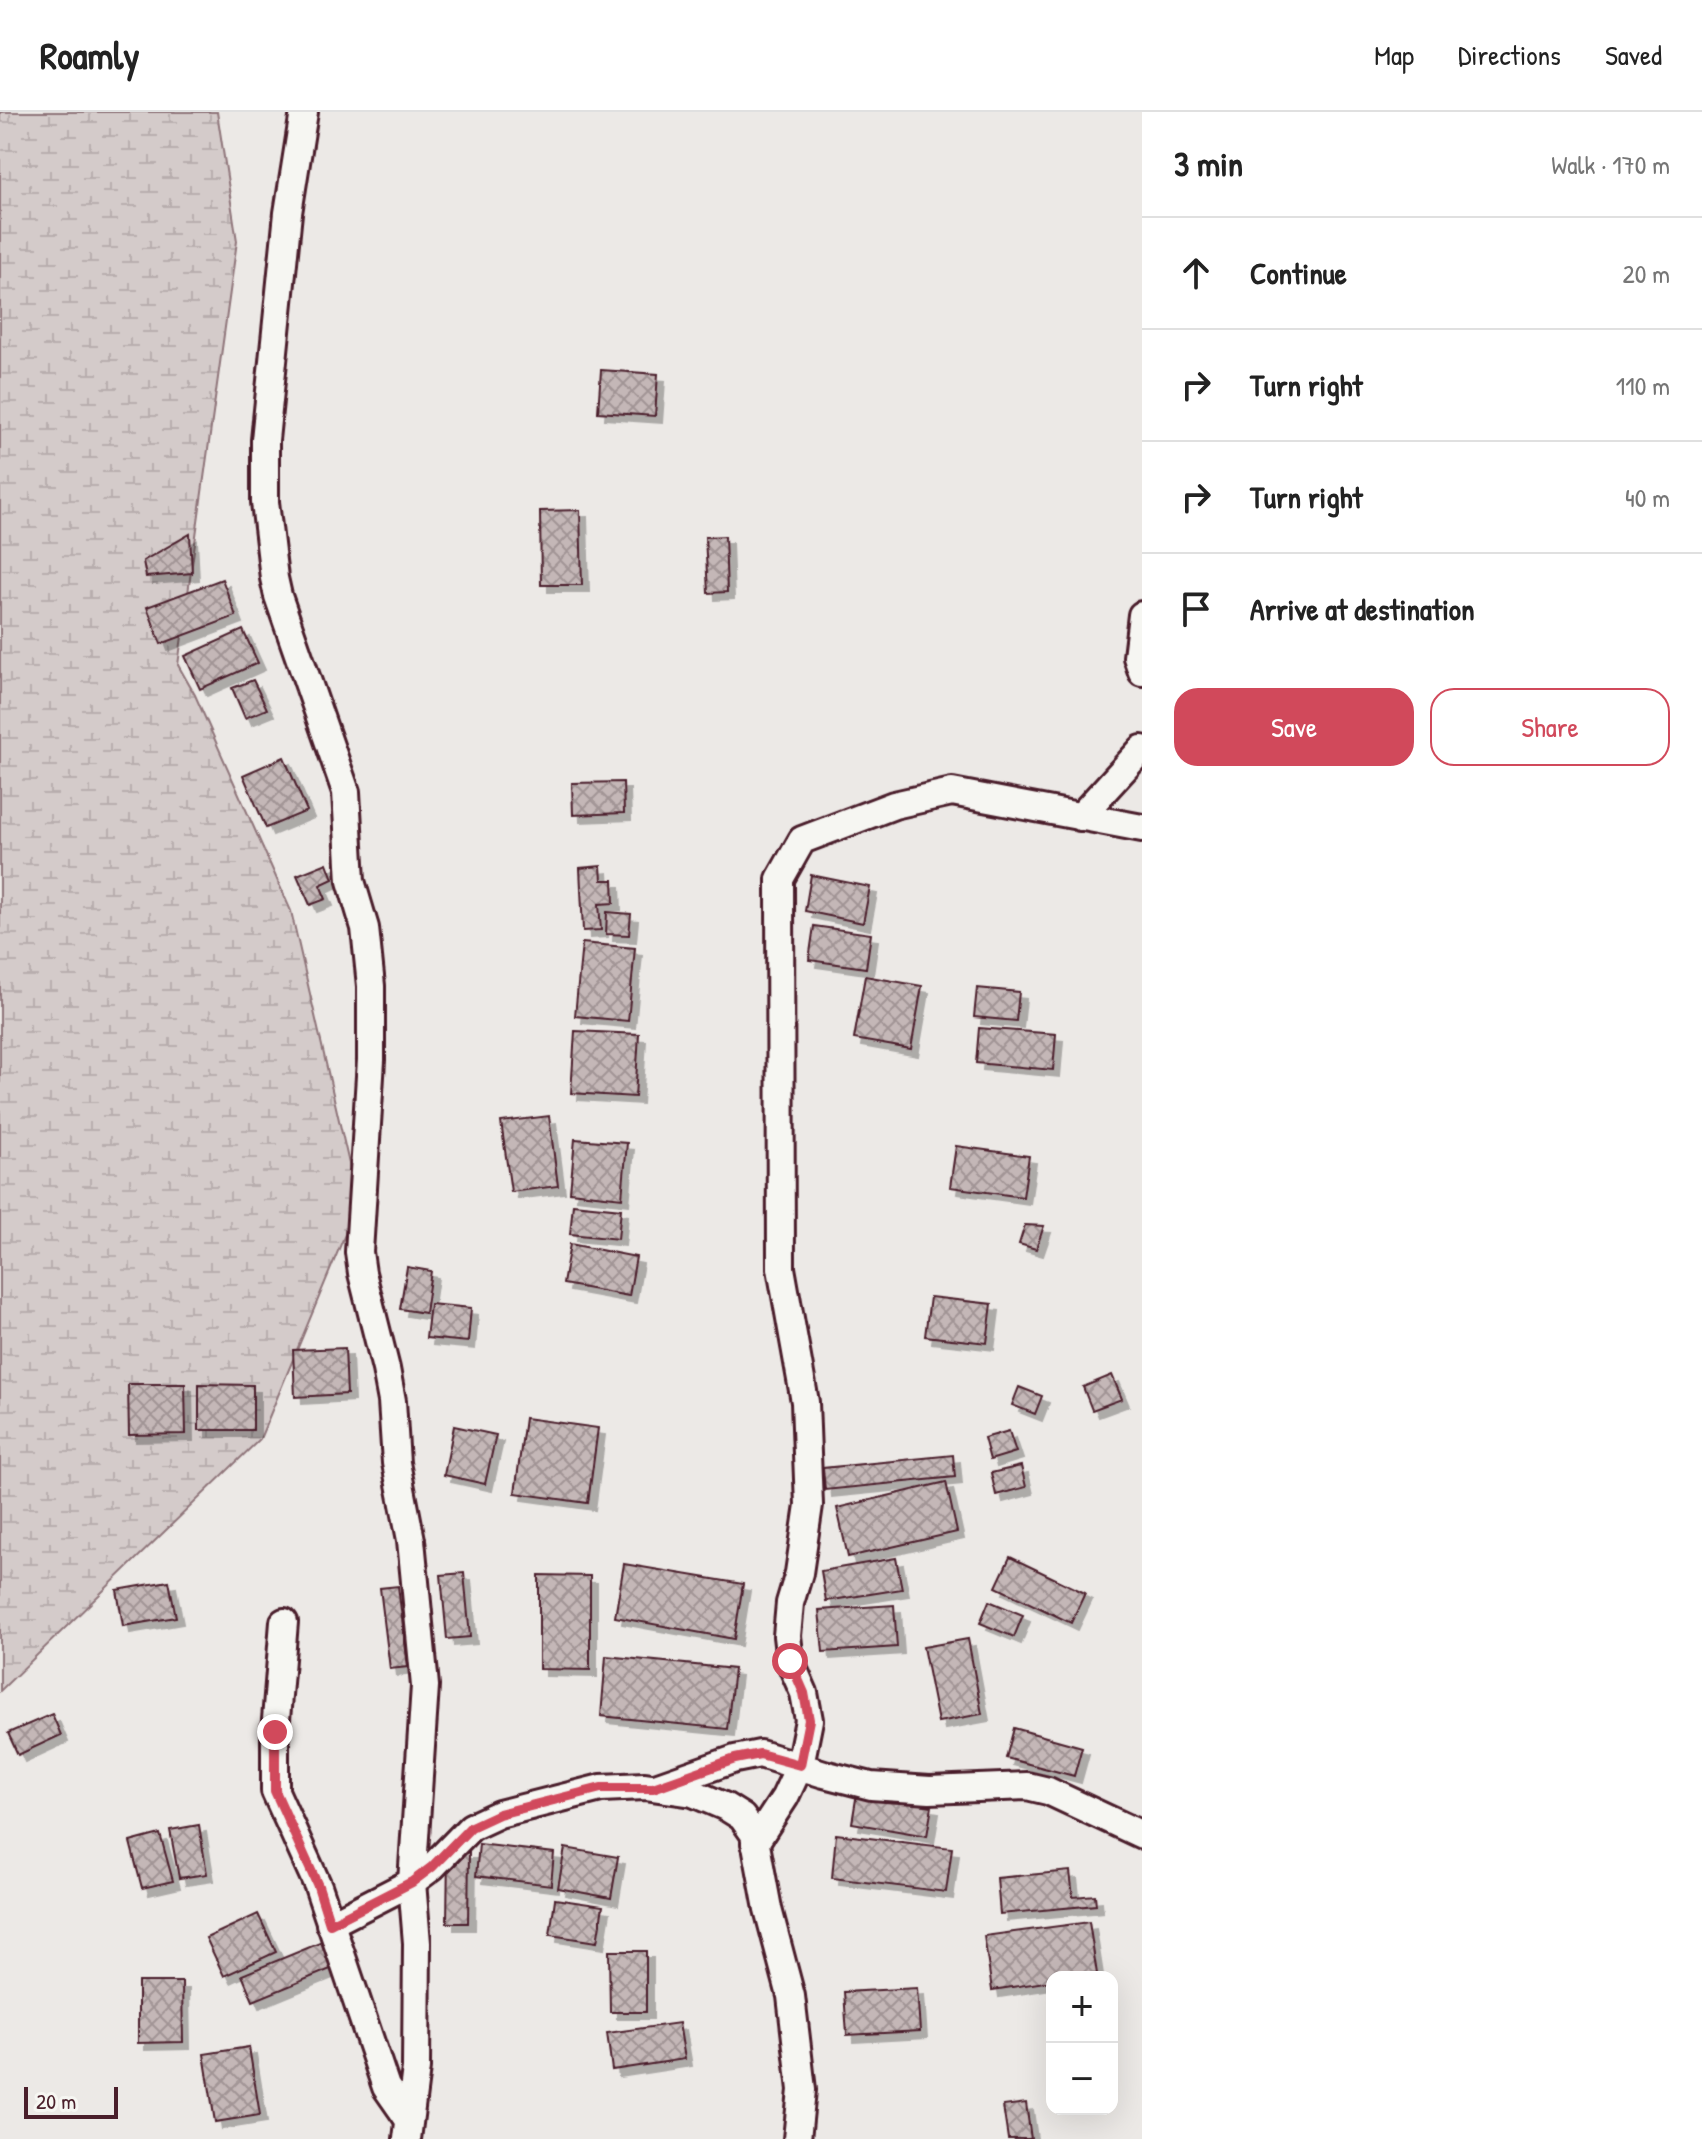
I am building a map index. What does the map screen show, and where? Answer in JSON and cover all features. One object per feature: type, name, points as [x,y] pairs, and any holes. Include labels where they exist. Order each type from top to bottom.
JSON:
[{"type":"street","points":[[304,112],[288,213],[265,440],[265,502],[278,596],[346,792],[351,881],[365,928],[371,986],[371,1060],[359,1252],[392,1401],[396,1463],[411,1540],[425,1686],[412,1882],[417,1943],[416,2068],[408,2130]]},
{"type":"street","points":[[1142,615],[1137,657],[1142,672]]},
{"type":"street","points":[[1080,817],[1142,749]]},
{"type":"street","points":[[755,1843],[785,1797],[800,1765],[809,1720],[804,1693],[790,1661],[787,1636],[790,1603],[799,1573],[809,1505],[805,1402],[781,1268],[780,879],[802,840],[894,805],[952,792],[1142,828]]},
{"type":"street","points":[[284,1622],[275,1732],[275,1791],[318,1886],[386,2087],[408,2130]]},
{"type":"street","points":[[653,1788],[735,1759],[760,1754],[871,1786],[930,1790],[1027,1786],[1048,1791],[1142,1835]]},
{"type":"street","points":[[330,1924],[412,1882],[432,1867],[471,1827],[499,1814],[601,1788],[653,1788],[693,1793],[726,1807],[742,1817],[754,1834],[768,1909],[791,1996],[802,2090],[797,2139]]},
{"type":"green space","points":[[0,112],[217,112],[237,241],[178,665],[195,695],[291,911],[358,1203],[260,1439],[0,1691]]},
{"type":"building","points":[[601,370],[658,374],[655,416],[598,412]]},
{"type":"building","points":[[580,510],[582,585],[541,585],[540,511]]},
{"type":"building","points":[[190,534],[192,573],[146,577],[143,561]]},
{"type":"building","points":[[725,536],[727,592],[708,593],[705,537]]},
{"type":"building","points":[[222,579],[236,616],[161,644],[147,607]]},
{"type":"building","points":[[243,630],[258,663],[200,689],[185,656]]},
{"type":"building","points":[[253,680],[267,709],[245,718],[232,688]]},
{"type":"building","points":[[284,757],[307,811],[266,828],[243,775]]},
{"type":"building","points":[[623,782],[624,813],[573,815],[572,783]]},
{"type":"building","points":[[327,863],[333,879],[320,885],[326,899],[310,905],[297,875]]},
{"type":"building","points":[[601,866],[602,880],[613,880],[614,903],[599,904],[601,930],[583,931],[580,868]]},
{"type":"building","points":[[811,875],[870,887],[863,923],[805,911]]},
{"type":"building","points":[[607,912],[631,914],[629,935],[606,934]]},
{"type":"building","points":[[814,926],[871,934],[866,968],[809,960]]},
{"type":"building","points":[[582,943],[635,948],[628,1021],[575,1016]]},
{"type":"building","points":[[865,976],[922,986],[911,1049],[854,1039]]},
{"type":"building","points":[[977,988],[1019,992],[1016,1021],[974,1017]]},
{"type":"building","points":[[979,1028],[1056,1034],[1053,1070],[976,1063]]},
{"type":"building","points":[[575,1031],[639,1034],[635,1097],[571,1093]]},
{"type":"building","points":[[549,1116],[558,1186],[511,1192],[501,1122]]},
{"type":"building","points":[[575,1139],[627,1143],[622,1198],[570,1192]]},
{"type":"building","points":[[956,1146],[1029,1156],[1023,1197],[950,1187]]},
{"type":"building","points":[[573,1204],[621,1209],[618,1239],[570,1234]]},
{"type":"building","points":[[1025,1225],[1044,1226],[1036,1249],[1019,1244]]},
{"type":"building","points":[[570,1244],[636,1257],[629,1296],[563,1284]]},
{"type":"building","points":[[407,1267],[431,1271],[425,1313],[400,1309]]},
{"type":"building","points":[[930,1297],[992,1304],[987,1343],[925,1336]]},
{"type":"building","points":[[430,1304],[471,1308],[468,1342],[426,1338]]},
{"type":"building","points":[[345,1348],[347,1394],[295,1397],[293,1350]]},
{"type":"building","points":[[1112,1375],[1122,1399],[1092,1410],[1083,1387]]},
{"type":"building","points":[[128,1384],[185,1384],[186,1434],[129,1435]]},
{"type":"building","points":[[199,1384],[253,1385],[253,1430],[199,1430]]},
{"type":"building","points":[[1019,1387],[1042,1396],[1035,1414],[1012,1405]]},
{"type":"building","points":[[525,1418],[598,1428],[588,1503],[515,1493]]},
{"type":"building","points":[[454,1426],[496,1435],[485,1484],[444,1475]]},
{"type":"building","points":[[1009,1431],[1016,1452],[990,1460],[984,1438]]},
{"type":"building","points":[[953,1455],[955,1477],[825,1490],[823,1468]]},
{"type":"building","points":[[1021,1466],[1026,1487],[996,1495],[991,1473]]},
{"type":"building","points":[[946,1482],[957,1532],[848,1557],[837,1508]]},
{"type":"building","points":[[1010,1557],[1085,1593],[1071,1623],[996,1587]]},
{"type":"building","points":[[896,1558],[902,1589],[826,1601],[821,1571]]},
{"type":"building","points":[[624,1564],[743,1584],[734,1639],[615,1617]]},
{"type":"building","points":[[464,1573],[470,1637],[447,1639],[441,1575]]},
{"type":"building","points":[[539,1575],[590,1576],[590,1670],[539,1669]]},
{"type":"building","points":[[169,1581],[176,1617],[123,1626],[117,1590]]},
{"type":"building","points":[[398,1586],[408,1667],[390,1669],[380,1588]]},
{"type":"building","points":[[989,1601],[1023,1615],[1014,1637],[980,1623]]},
{"type":"building","points":[[894,1605],[897,1647],[823,1652],[819,1610]]},
{"type":"building","points":[[968,1639],[982,1714],[938,1722],[923,1647]]},
{"type":"building","points":[[606,1656],[734,1669],[727,1729],[601,1716]]},
{"type":"building","points":[[52,1714],[61,1735],[18,1755],[8,1733]]},
{"type":"building","points":[[1014,1728],[1082,1747],[1074,1776],[1006,1758]]},
{"type":"building","points":[[857,1793],[932,1806],[927,1836],[852,1823]]},
{"type":"building","points":[[199,1825],[207,1874],[179,1878],[170,1830]]},
{"type":"building","points":[[160,1834],[173,1881],[142,1888],[130,1842]]},
{"type":"building","points":[[836,1834],[952,1848],[946,1892],[832,1878]]},
{"type":"building","points":[[479,1844],[554,1853],[551,1885],[476,1876]]},
{"type":"building","points":[[565,1848],[618,1857],[611,1898],[558,1888]]},
{"type":"building","points":[[448,1852],[469,1852],[468,1923],[447,1923]]},
{"type":"building","points":[[1070,1871],[1073,1897],[1095,1895],[1096,1905],[1000,1914],[997,1878]]},
{"type":"building","points":[[555,1899],[603,1906],[597,1942],[550,1935]]},
{"type":"building","points":[[258,1914],[276,1952],[224,1976],[206,1938]]},
{"type":"building","points":[[1089,1922],[1097,1971],[1046,1971],[1046,1982],[992,1990],[984,1936]]},
{"type":"building","points":[[322,1942],[333,1968],[253,2001],[242,1975]]},
{"type":"building","points":[[609,1951],[646,1951],[646,2012],[610,2012]]},
{"type":"building","points":[[138,1982],[182,1982],[183,2042],[138,2043]]},
{"type":"building","points":[[917,1988],[920,2031],[847,2035],[844,1992]]},
{"type":"building","points":[[679,2023],[685,2059],[612,2070],[607,2033]]},
{"type":"building","points":[[249,2047],[260,2115],[215,2122],[204,2054]]},
{"type":"building","points":[[1026,2103],[1031,2139],[1008,2139],[1003,2106]]},
{"type":"route","points":[[275,1732],[275,1791],[318,1886],[330,1924],[412,1882],[432,1867],[471,1827],[499,1814],[601,1788],[653,1788],[735,1759],[760,1754],[800,1765],[809,1720],[804,1693],[790,1661]]}]
